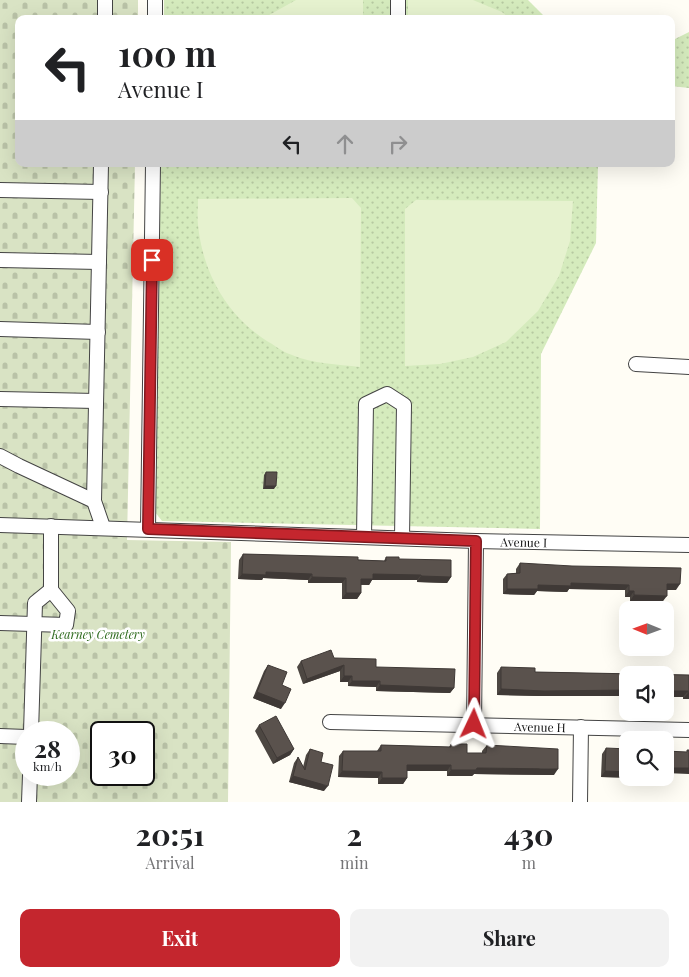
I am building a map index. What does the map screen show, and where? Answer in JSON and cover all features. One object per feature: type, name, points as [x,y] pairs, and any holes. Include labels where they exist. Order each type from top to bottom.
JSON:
[{"type":"street","points":[[104,15],[105,0]]},
{"type":"street","points":[[155,0],[155,15]]},
{"type":"street","points":[[398,0],[398,15]]},
{"type":"street","points":[[101,167],[94,501],[103,527]]},
{"type":"street","points":[[148,529],[153,167]]},
{"type":"street","points":[[0,190],[101,192]]},
{"type":"street","points":[[0,260],[99,262]]},
{"type":"street","points":[[0,330],[98,332]]},
{"type":"street","points":[[636,364],[689,367]]},
{"type":"street","points":[[364,537],[366,404],[387,394],[404,405],[402,538]]},
{"type":"street","points":[[0,399],[96,401]]},
{"type":"street","points":[[0,456],[94,501]]},
{"type":"street","name":"Avenue I","points":[[0,524],[476,541],[689,545]]},
{"type":"street","points":[[0,623],[66,625],[68,612],[51,590],[51,526]]},
{"type":"street","points":[[474,724],[476,541]]},
{"type":"street","points":[[31,721],[35,603],[51,590]]},
{"type":"street","name":"Avenue H","points":[[330,722],[689,730]]},
{"type":"street","points":[[580,802],[581,727]]},
{"type":"street","points":[[0,736],[15,737]]},
{"type":"street","points":[[29,802],[30,786]]},
{"type":"green space","name":"Kearney Cemetery","points":[[0,0],[138,0],[138,15],[15,15],[15,167],[135,167],[127,540],[231,542],[228,802],[0,802]]},
{"type":"green space","points":[[164,0],[528,0],[543,15],[164,15]]},
{"type":"green space","points":[[296,0],[363,0],[363,15],[269,15]]},
{"type":"green space","points":[[408,0],[473,0],[505,15],[408,15]]},
{"type":"green space","points":[[689,32],[689,88],[675,86],[675,39]]},
{"type":"green space","points":[[161,167],[598,167],[596,243],[541,354],[540,529],[162,521],[155,512],[153,499]]},
{"type":"green space","points":[[352,198],[361,208],[360,367],[317,362],[289,354],[257,334],[243,322],[231,309],[212,278],[201,243],[198,222],[198,199]]},
{"type":"green space","points":[[416,200],[573,201],[570,241],[559,276],[538,311],[506,342],[473,357],[440,364],[405,366],[405,209]]},
{"type":"building","points":[[266,472],[277,472],[276,486],[265,486]]},
{"type":"building","points":[[243,554],[358,557],[358,560],[386,561],[386,557],[451,560],[451,577],[373,574],[373,579],[361,579],[361,593],[346,593],[346,578],[312,577],[312,574],[266,572],[266,575],[242,574]]},
{"type":"building","points":[[520,563],[681,568],[680,584],[667,584],[667,596],[634,595],[634,591],[629,591],[629,585],[571,583],[571,586],[538,585],[538,589],[507,589],[507,574],[520,573]]},
{"type":"building","points":[[331,650],[334,658],[376,659],[376,667],[455,669],[454,688],[380,685],[380,681],[352,681],[352,676],[344,676],[344,665],[307,679],[301,661]]},
{"type":"building","points":[[268,665],[287,672],[282,685],[291,689],[285,703],[257,692]]},
{"type":"building","points":[[501,667],[535,668],[535,672],[619,674],[619,690],[544,691],[501,689]]},
{"type":"building","points":[[674,675],[689,675],[689,693],[688,691],[674,691]]},
{"type":"building","points":[[276,716],[294,749],[277,758],[259,725]]},
{"type":"building","points":[[451,744],[467,744],[467,753],[486,753],[487,745],[558,749],[558,769],[477,768],[476,770],[451,770],[451,765],[407,765],[407,778],[382,778],[382,772],[342,771],[343,751],[381,751],[381,745],[451,747]]},
{"type":"building","points":[[606,748],[619,749],[619,772],[605,771]]},
{"type":"building","points":[[310,749],[323,753],[321,762],[333,765],[328,786],[293,776],[298,757],[305,770]]},
{"type":"building","points":[[689,750],[689,768],[674,768],[674,751],[687,752]]},
{"type":"route","points":[[152,260],[148,529],[476,541],[474,724]]}]
